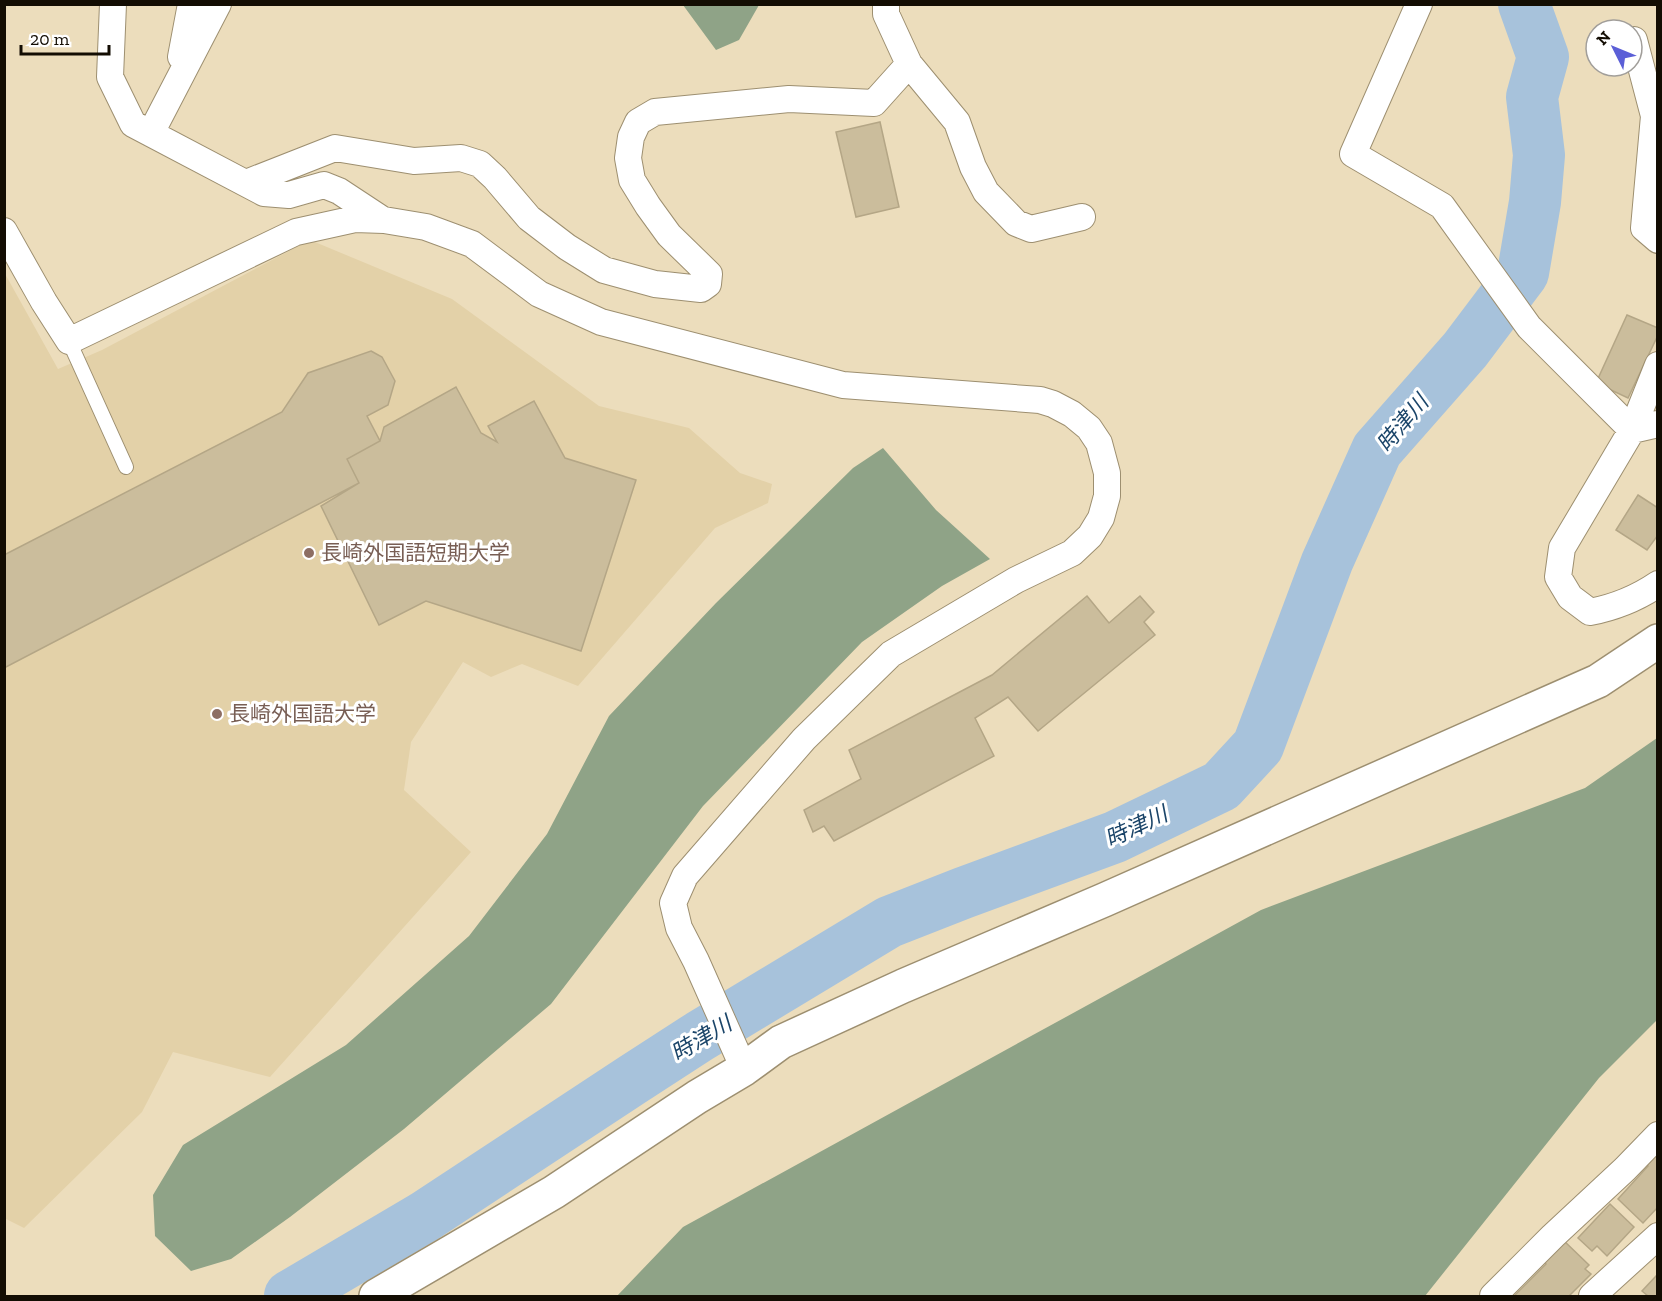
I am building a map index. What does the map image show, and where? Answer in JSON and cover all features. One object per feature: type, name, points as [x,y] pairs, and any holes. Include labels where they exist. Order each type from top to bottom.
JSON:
[{"type":"street","points":[[112,4],[110,77],[133,124],[264,193],[289,195],[324,184],[384,220]]},
{"type":"street","points":[[181,76],[191,4]]},
{"type":"street","points":[[151,133],[218,4]]},
{"type":"street","points":[[886,4],[886,14],[909,64],[957,122],[973,167],[986,192],[1016,223],[1031,228],[1082,218]]},
{"type":"street","points":[[1419,4],[1353,154],[1442,206],[1529,327],[1632,430]]},
{"type":"street","points":[[246,183],[335,148],[414,160],[461,158],[480,164],[529,218],[567,247],[604,270],[655,284],[701,289],[708,284],[709,274],[669,235],[633,180],[628,158],[631,137],[638,122],[655,112],[789,99],[874,103],[909,64]]},
{"type":"street","points":[[1644,78],[1654,116],[1644,228],[1658,240]]},
{"type":"street","points":[[4,231],[69,341],[296,232],[355,219],[384,220],[426,227],[472,244],[539,294],[601,322],[843,385],[1040,400],[1072,414],[1089,429],[1099,443],[1107,473],[1107,496],[1101,518],[1090,536],[1072,553],[1016,580],[891,654],[804,739],[685,876],[673,903],[679,928],[744,1069]]},
{"type":"street","points":[[1658,366],[1632,430],[1562,548],[1558,576],[1570,597],[1590,612],[1610,608],[1640,596],[1658,584]]},
{"type":"street","points":[[1632,430],[1658,424]]},
{"type":"street","points":[[376,1296],[554,1192],[696,1097],[744,1069],[781,1042],[903,986],[1104,900],[1598,681],[1658,641]]},
{"type":"street","points":[[1492,1296],[1658,1135]]},
{"type":"street","points":[[1592,1296],[1658,1236]]},
{"type":"lane","points":[[69,341],[126,466]]},
{"type":"shaded area","name":"長崎外国語大学","points":[[310,240],[452,299],[599,406],[689,428],[740,473],[772,484],[768,503],[715,528],[578,686],[522,664],[491,677],[463,662],[411,742],[404,790],[471,852],[270,1077],[173,1052],[142,1112],[24,1228],[4,1218],[4,272],[58,369],[102,350]]},
{"type":"green space","points":[[683,5],[759,5],[739,40],[716,50]]},
{"type":"green space","points":[[883,448],[936,510],[990,559],[942,586],[862,642],[703,806],[551,1004],[404,1129],[290,1217],[231,1259],[191,1271],[155,1236],[153,1195],[183,1145],[346,1045],[469,936],[547,834],[609,716],[716,603],[853,468]]},
{"type":"green space","points":[[1657,738],[1657,1020],[1599,1078],[1425,1296],[617,1296],[683,1227],[1261,910],[1585,788]]},
{"type":"building","points":[[880,122],[899,207],[856,217],[836,132]]},
{"type":"building","points":[[1627,315],[1658,328],[1658,335],[1628,398],[1596,383]]},
{"type":"building","points":[[371,351],[382,357],[395,381],[388,405],[367,416],[380,441],[347,459],[359,483],[6,667],[4,664],[4,555],[282,412],[308,373]]},
{"type":"building","points":[[456,387],[481,433],[497,442],[488,426],[534,401],[565,458],[636,480],[581,651],[426,601],[379,625],[321,506],[359,483],[347,459],[380,441],[384,427]]},
{"type":"building","points":[[1638,495],[1658,508],[1658,535],[1647,550],[1616,530]]},
{"type":"building","points":[[1087,596],[1109,623],[1140,596],[1154,612],[1144,622],[1155,635],[1038,731],[1008,697],[975,718],[994,756],[834,841],[824,826],[813,832],[804,810],[861,779],[849,750],[992,675]]},
{"type":"building","points":[[1658,1150],[1658,1207],[1643,1223],[1618,1199],[1648,1166],[1645,1163]]},
{"type":"building","points":[[1610,1204],[1634,1227],[1607,1256],[1597,1246],[1592,1251],[1578,1238]]},
{"type":"building","points":[[1561,1238],[1589,1265],[1585,1269],[1591,1274],[1569,1296],[1516,1296],[1546,1264],[1541,1259]]},
{"type":"building","points":[[1658,1274],[1658,1296],[1648,1296],[1642,1291]]},
{"type":"waterway","name":"時津川","points":[[290,1296],[424,1217],[700,1036],[889,922],[1115,837],[1221,786],[1258,746],[1327,562],[1377,450],[1465,350],[1523,273],[1535,202],[1539,155],[1532,97],[1543,57],[1524,4]]},
{"type":"place","name":"長崎外国語短期大学","points":[[309,553]]},
{"type":"place","name":"長崎外国語大学","points":[[217,714]]}]
